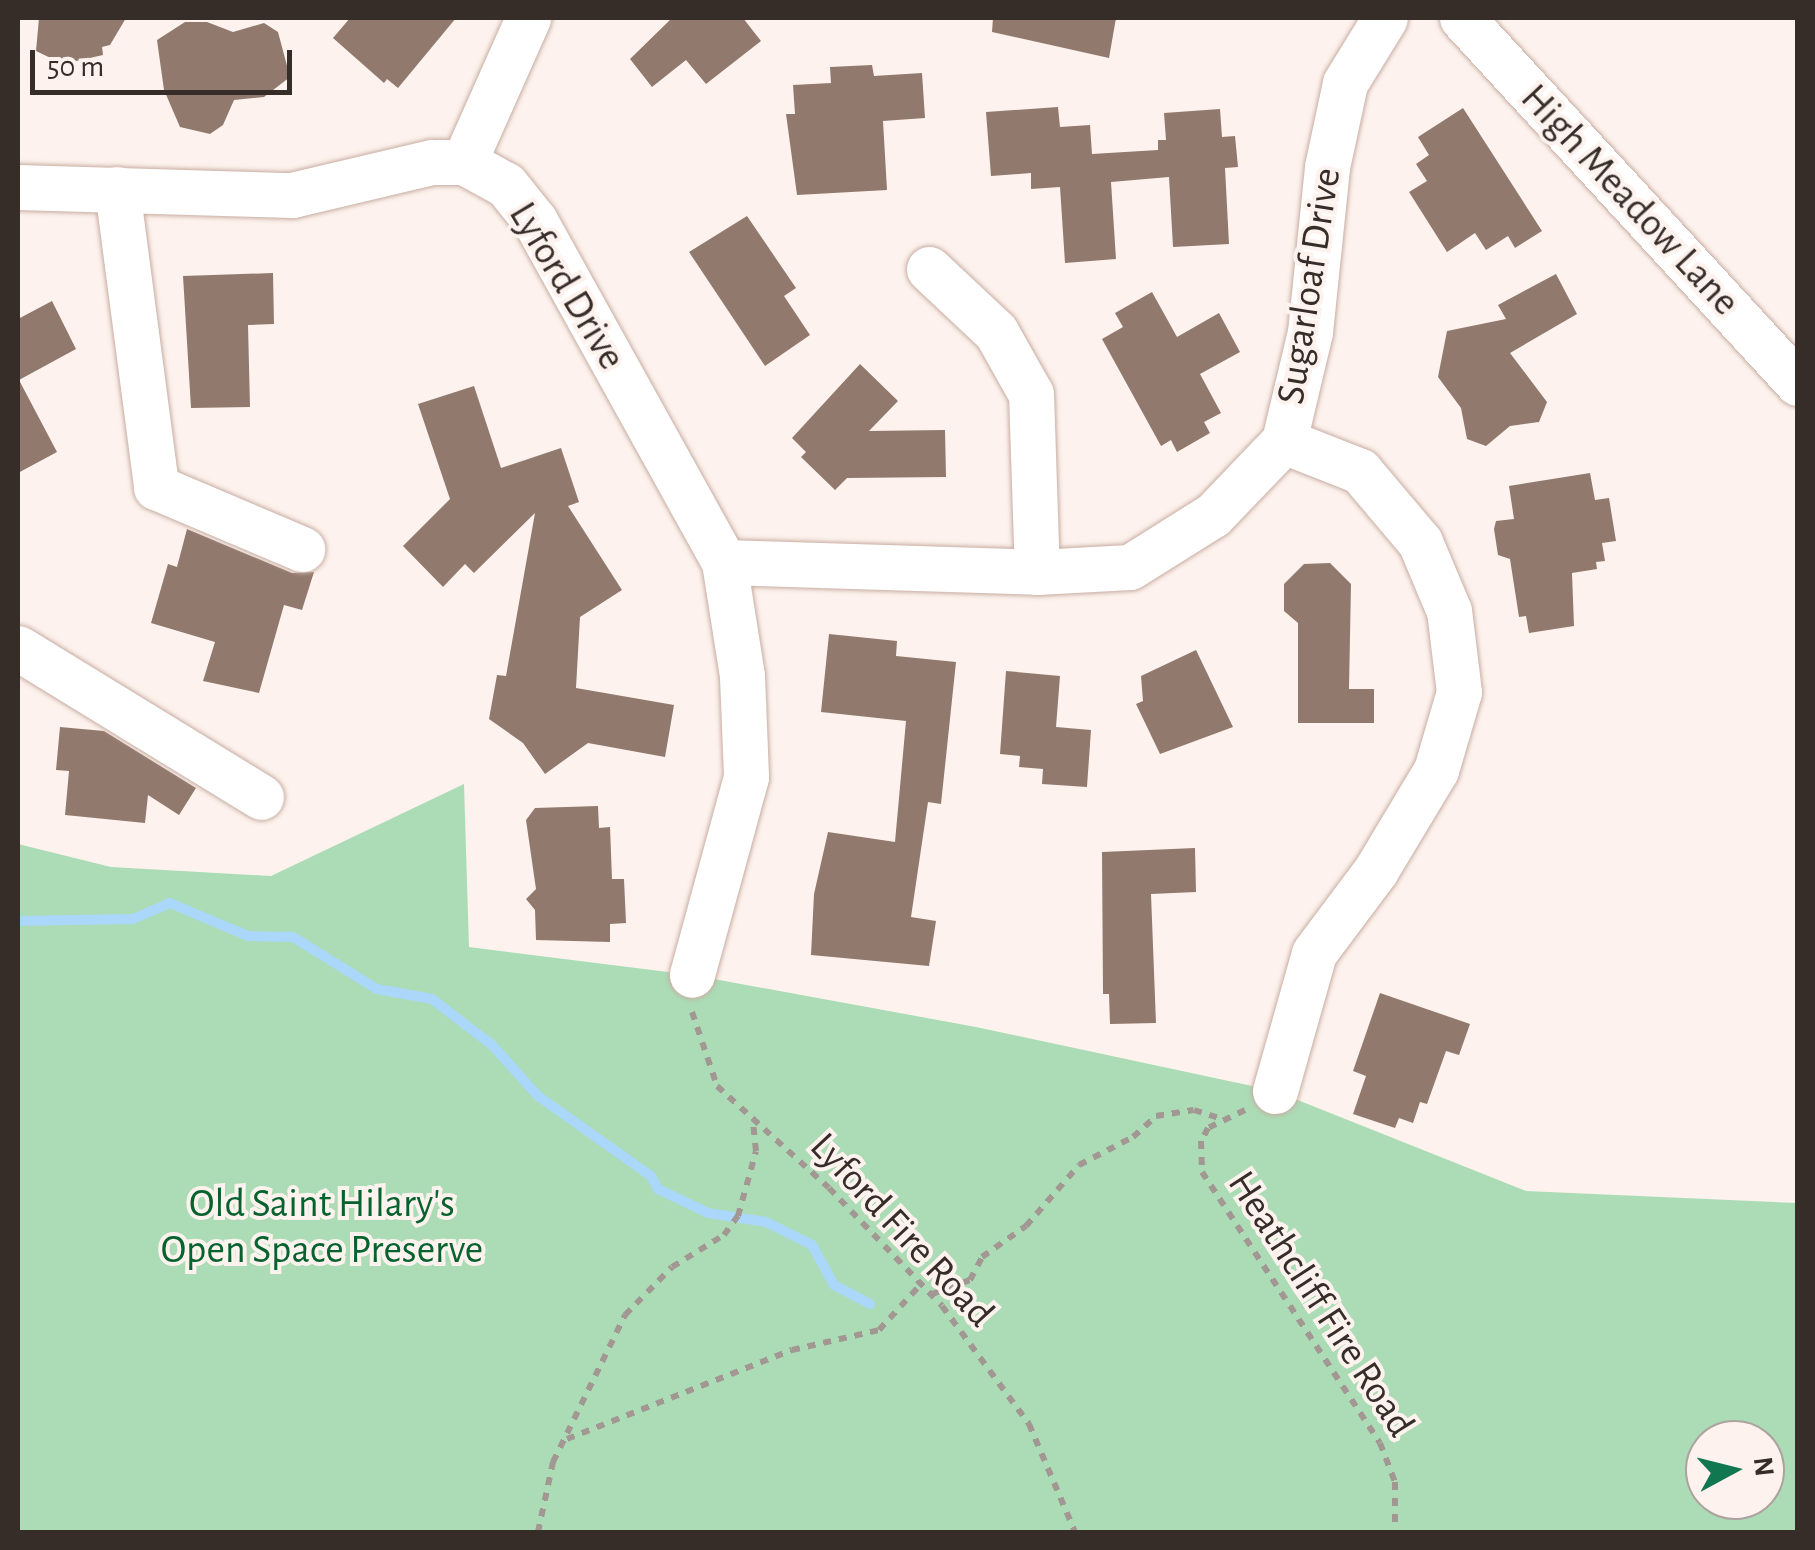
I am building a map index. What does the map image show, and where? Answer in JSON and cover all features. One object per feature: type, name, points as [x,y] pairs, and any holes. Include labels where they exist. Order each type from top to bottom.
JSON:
[{"type":"street","points":[[18,187],[292,195],[432,162],[464,162],[528,18]]},
{"type":"street","name":"Sugarloaf Drive","points":[[724,562],[1036,572],[1130,567],[1213,514],[1284,440],[1310,332],[1327,167],[1344,82],[1385,18]]},
{"type":"street","name":"High Meadow Lane","points":[[1462,18],[1798,383]]},
{"type":"street","name":"Lyford Drive","points":[[464,162],[506,184],[535,221],[724,562]]},
{"type":"street","points":[[118,189],[156,486],[302,549]]},
{"type":"street","points":[[929,269],[996,332],[1031,394],[1036,572]]},
{"type":"street","points":[[1275,1091],[1314,952],[1376,870],[1436,770],[1459,692],[1449,611],[1420,542],[1360,471],[1284,440]]},
{"type":"street","points":[[692,975],[746,777],[742,676],[724,562]]},
{"type":"street","points":[[18,648],[262,796]]},
{"type":"path","name":"Lyford Fire Road","points":[[692,975],[696,1037],[718,1086],[752,1122],[830,1188],[932,1294],[1029,1424],[1075,1532]]},
{"type":"path","name":"Heathcliff Fire Road","points":[[1275,1091],[1255,1107],[1218,1118],[1201,1142],[1202,1172],[1380,1443],[1395,1482],[1395,1532]]},
{"type":"path","points":[[932,1294],[970,1280],[982,1258],[1026,1226],[1079,1165],[1133,1137],[1156,1116],[1194,1110],[1218,1118]]},
{"type":"path","points":[[538,1532],[553,1462],[633,1304],[672,1266],[724,1234],[738,1216],[756,1151],[752,1122]]},
{"type":"path","points":[[565,1439],[792,1350],[879,1330],[922,1284]]},
{"type":"green space","name":"Old Saint Hilary's Open Space Preserve","points":[[464,784],[469,947],[692,975],[976,1027],[1275,1091],[1526,1191],[1797,1203],[1797,1532],[18,1532],[18,844],[111,867],[271,876]]},
{"type":"building","points":[[39,18],[126,18],[110,45],[102,47],[103,55],[63,64],[36,51]]},
{"type":"building","points":[[350,18],[456,18],[398,88],[387,79],[384,83],[333,38]]},
{"type":"building","points":[[672,18],[743,18],[761,41],[706,84],[686,60],[652,87],[630,59]]},
{"type":"building","points":[[993,18],[1116,18],[1109,58],[992,32]]},
{"type":"building","points":[[185,22],[207,22],[233,32],[264,23],[278,32],[290,77],[264,97],[234,100],[223,125],[210,134],[180,127],[164,90],[157,40]]},
{"type":"building","points":[[872,65],[874,76],[922,73],[925,118],[883,121],[887,190],[797,195],[786,114],[795,114],[793,85],[831,83],[830,67]]},
{"type":"building","points":[[1058,107],[1060,127],[1090,125],[1092,154],[1158,150],[1158,140],[1166,140],[1164,113],[1220,109],[1222,137],[1235,136],[1238,167],[1225,168],[1229,244],[1173,247],[1169,177],[1111,182],[1116,259],[1065,263],[1060,187],[1031,189],[1031,173],[991,176],[986,112]]},
{"type":"building","points":[[1463,108],[1542,231],[1515,248],[1508,236],[1486,250],[1475,233],[1447,252],[1409,192],[1427,181],[1416,164],[1429,155],[1418,137]]},
{"type":"building","points":[[747,216],[796,288],[784,296],[810,335],[765,366],[689,252]]},
{"type":"building","points":[[273,273],[274,324],[248,325],[250,407],[191,408],[183,276]]},
{"type":"building","points":[[1556,274],[1577,314],[1510,353],[1547,402],[1539,422],[1510,426],[1486,446],[1467,439],[1461,408],[1438,377],[1447,331],[1506,319],[1498,305]]},
{"type":"building","points":[[1152,292],[1177,337],[1219,313],[1240,352],[1200,374],[1221,413],[1204,422],[1210,433],[1177,452],[1171,440],[1161,446],[1102,339],[1123,327],[1115,313]]},
{"type":"building","points":[[52,301],[76,349],[19,380],[57,452],[18,473],[18,319]]},
{"type":"building","points":[[860,364],[898,401],[869,431],[945,430],[946,477],[847,478],[835,490],[801,457],[806,452],[792,438]]},
{"type":"building","points":[[474,386],[501,468],[561,448],[579,502],[568,506],[622,590],[580,617],[576,688],[674,705],[665,757],[588,743],[545,774],[523,743],[489,719],[497,675],[506,676],[535,513],[474,573],[465,564],[443,587],[403,546],[450,499],[418,404]]},
{"type":"building","points":[[1590,473],[1595,500],[1609,498],[1616,541],[1602,543],[1605,561],[1596,562],[1597,569],[1572,573],[1574,626],[1529,633],[1526,616],[1519,617],[1510,559],[1498,555],[1494,529],[1496,521],[1514,519],[1509,486]]},
{"type":"building","points":[[187,529],[292,573],[314,572],[302,610],[284,605],[259,693],[203,681],[215,642],[151,623],[168,564],[177,567]]},
{"type":"building","points":[[1330,563],[1351,584],[1349,689],[1374,689],[1374,723],[1298,723],[1298,623],[1284,611],[1284,584],[1304,564]]},
{"type":"building","points":[[829,634],[897,641],[896,656],[956,662],[941,804],[928,802],[911,917],[936,921],[929,966],[811,955],[814,894],[828,832],[895,842],[906,721],[821,712]]},
{"type":"building","points":[[1196,650],[1233,727],[1160,754],[1136,704],[1143,701],[1141,676]]},
{"type":"building","points":[[1006,671],[1060,676],[1056,727],[1091,730],[1087,787],[1042,784],[1043,769],[1019,767],[1020,756],[1000,754]]},
{"type":"building","points":[[60,727],[104,731],[196,788],[179,815],[148,795],[145,823],[65,815],[69,771],[56,770]]},
{"type":"building","points":[[598,806],[599,828],[610,827],[612,879],[624,879],[626,923],[610,924],[610,942],[536,940],[535,910],[526,899],[536,889],[526,820],[535,808]]},
{"type":"building","points":[[1195,848],[1196,892],[1151,894],[1156,1023],[1110,1024],[1109,994],[1103,994],[1102,852]]},
{"type":"building","points":[[1380,993],[1470,1024],[1459,1055],[1446,1051],[1427,1104],[1420,1102],[1413,1123],[1399,1118],[1395,1128],[1353,1114],[1366,1076],[1353,1071]]},
{"type":"waterway","points":[[18,921],[133,919],[170,903],[248,936],[293,937],[377,989],[432,999],[492,1045],[538,1096],[651,1176],[658,1189],[708,1213],[766,1222],[812,1245],[834,1285],[870,1304]]}]
